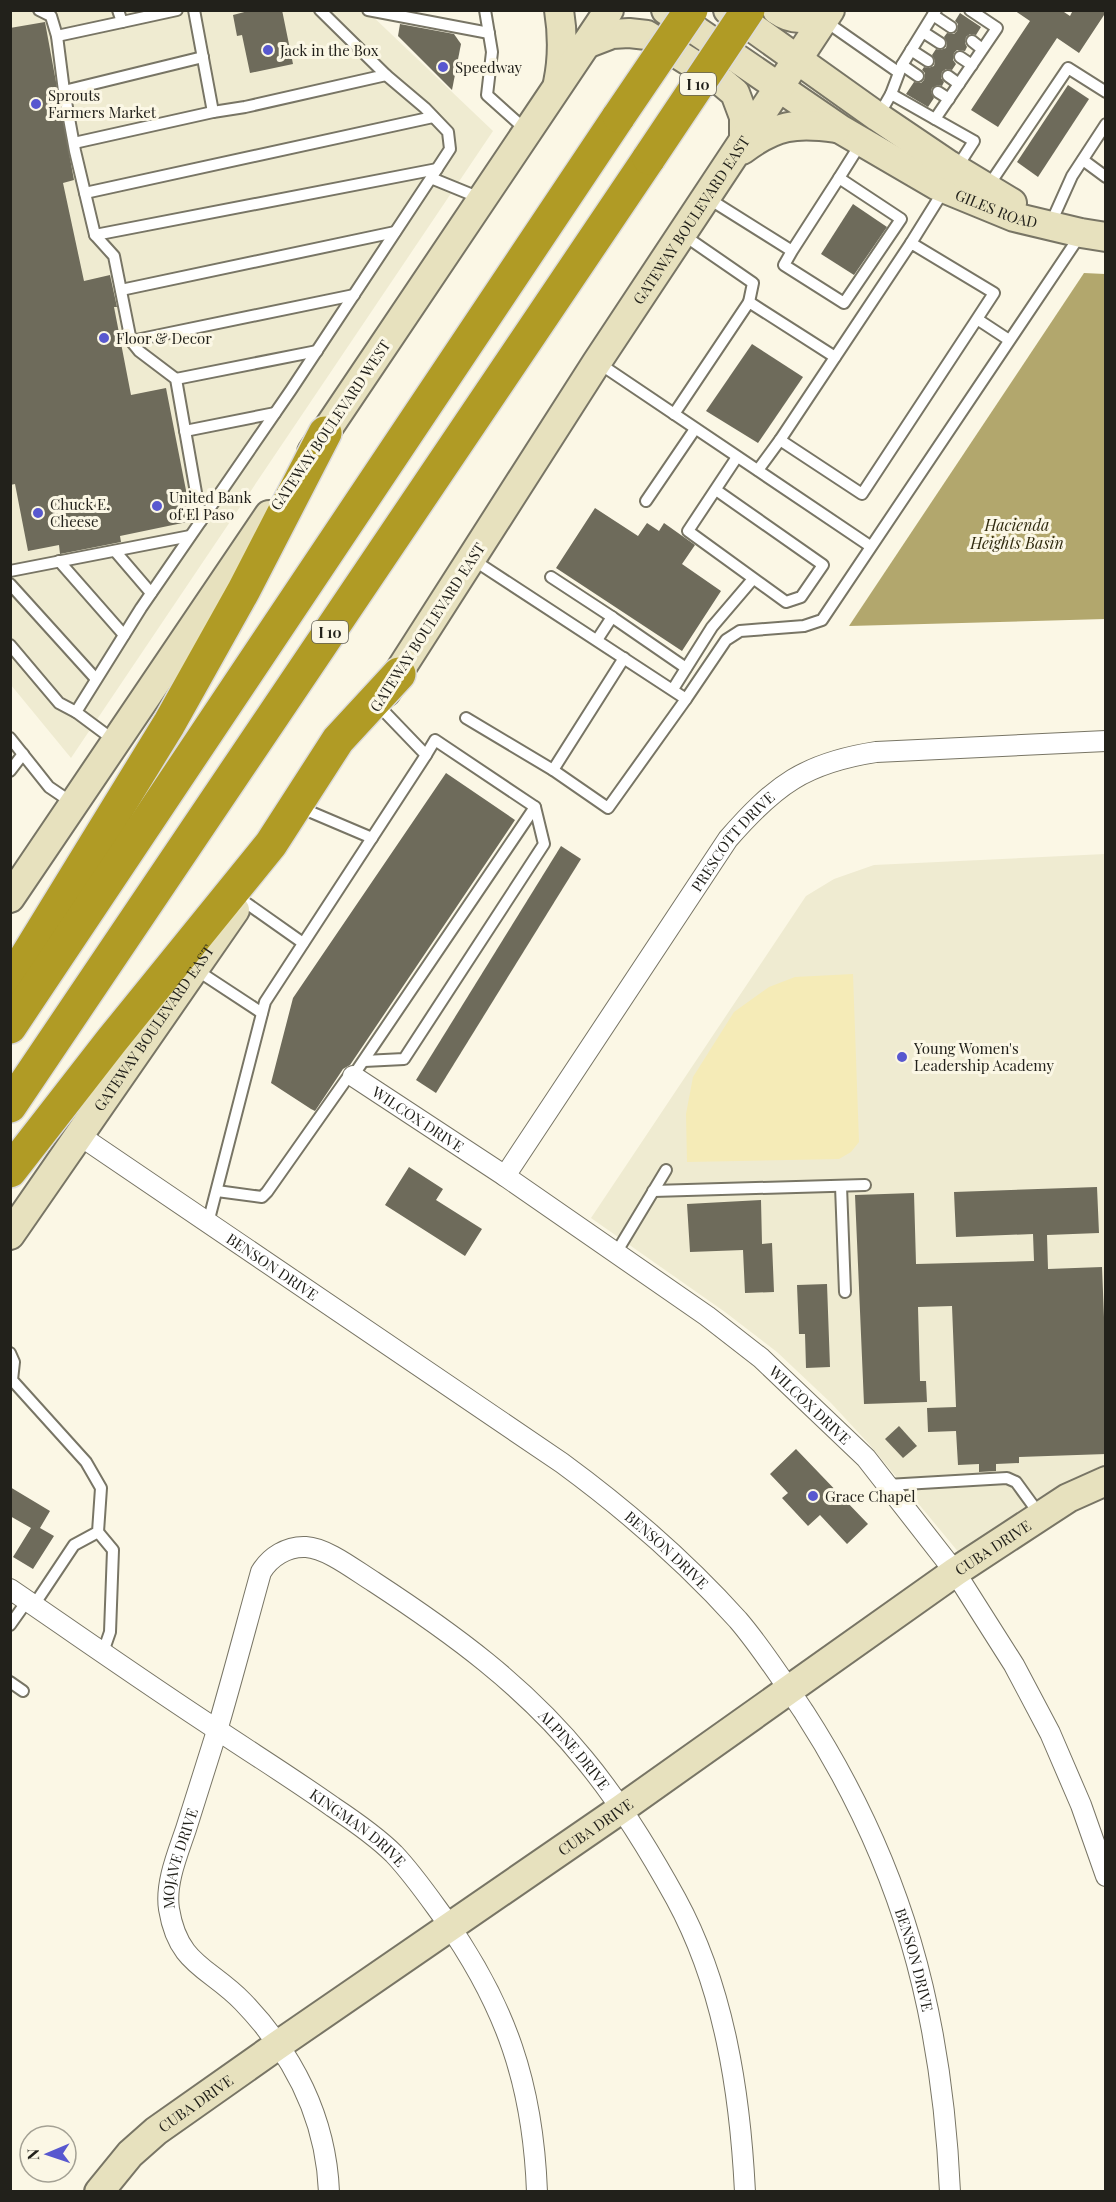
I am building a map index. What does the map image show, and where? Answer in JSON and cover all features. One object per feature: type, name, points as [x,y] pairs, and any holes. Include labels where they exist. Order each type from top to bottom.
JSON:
[{"type":"highway","points":[[10,1027],[692,10]]},
{"type":"highway","name":"I 10","points":[[10,1106],[748,10]]},
{"type":"highway","points":[[10,983],[169,724],[244,590],[325,433]]},
{"type":"highway","points":[[10,1171],[112,1040],[300,807],[338,740],[376,703],[399,674]]},
{"type":"main road","points":[[557,89],[562,66],[559,10]]},
{"type":"main road","name":"GATEWAY BOULEVARD WEST","points":[[10,898],[609,10]]},
{"type":"main road","name":"GILES ROAD","points":[[666,10],[851,135],[951,179],[1014,217],[1093,235]]},
{"type":"main road","name":"GILES ROAD","points":[[728,10],[797,58],[884,106],[951,179],[987,188],[1050,225]]},
{"type":"main road","points":[[777,10],[788,17],[800,19],[827,14]]},
{"type":"main road","name":"GATEWAY BOULEVARD EAST","points":[[399,674],[597,362],[827,14]]},
{"type":"main road","points":[[586,44],[612,34],[647,35],[722,82],[735,93],[744,117],[738,148]]},
{"type":"main road","points":[[738,148],[790,125],[810,124],[851,135],[884,106]]},
{"type":"main road","name":"GATEWAY BOULEVARD EAST","points":[[10,1235],[242,900],[300,807]]},
{"type":"main road","name":"CUBA DRIVE","points":[[99,2192],[129,2154],[156,2132],[278,2045],[621,1809],[955,1572],[1068,1498],[1106,1481]]},
{"type":"street","name":"PRESCOTT DRIVE","points":[[505,1176],[728,839],[755,808],[794,778],[822,764],[876,752],[1106,741]]},
{"type":"street","name":"WILCOX DRIVE","points":[[358,1069],[505,1176],[707,1316],[761,1358],[866,1458],[955,1572],[1014,1665],[1050,1733],[1082,1805],[1106,1876]]},
{"type":"street","name":"BENSON DRIVE","points":[[79,1135],[613,1500],[663,1543],[738,1621],[789,1690],[824,1744],[862,1814],[885,1866],[909,1935],[930,2013],[942,2086],[950,2192]]},
{"type":"street","name":"MOJAVE DRIVE","points":[[306,1547],[276,1555],[267,1562],[261,1572],[168,1894],[175,1933],[185,1951],[198,1966],[241,2000],[278,2045],[304,2088],[323,2140],[329,2192]]},
{"type":"street","name":"ALPINE DRIVE","points":[[306,1547],[324,1552],[365,1577],[438,1624],[485,1660],[536,1704],[584,1759],[621,1809],[676,1900],[707,1974],[727,2041],[740,2110],[745,2192]]},
{"type":"street","name":"KINGMAN DRIVE","points":[[10,1589],[361,1826],[393,1854],[421,1885],[479,1971],[495,2001],[513,2046],[533,2127],[537,2192]]},
{"type":"lane","points":[[39,10],[51,16],[57,36],[64,91],[95,236],[114,256],[131,341],[139,351],[176,379],[201,521]]},
{"type":"lane","points":[[118,10],[122,22]]},
{"type":"lane","points":[[57,36],[177,10]]},
{"type":"lane","points":[[194,10],[213,112]]},
{"type":"lane","points":[[76,712],[151,592],[317,351],[450,149],[448,132],[320,10]]},
{"type":"lane","points":[[485,10],[492,52],[488,95],[528,132]]},
{"type":"lane","points":[[935,119],[997,28],[970,10]]},
{"type":"lane","points":[[373,11],[423,16],[489,33]]},
{"type":"lane","points":[[758,470],[911,243],[974,141],[935,119],[884,106],[900,69],[935,13],[951,27]]},
{"type":"lane","points":[[827,14],[900,69],[918,76]]},
{"type":"lane","points":[[923,32],[940,43]]},
{"type":"lane","points":[[972,41],[982,49]]},
{"type":"lane","points":[[911,50],[928,62]]},
{"type":"lane","points":[[64,91],[203,57]]},
{"type":"lane","points":[[960,57],[972,65]]},
{"type":"lane","points":[[987,188],[1068,68],[1106,92]]},
{"type":"lane","points":[[74,143],[386,75]]},
{"type":"lane","points":[[948,76],[959,84]]},
{"type":"lane","points":[[938,92],[949,99]]},
{"type":"lane","points":[[85,193],[433,117]]},
{"type":"lane","points":[[1050,225],[1072,176],[1106,124]]},
{"type":"lane","points":[[839,178],[901,219],[844,303],[784,265],[839,178],[851,135]]},
{"type":"lane","points":[[1083,160],[1106,177]]},
{"type":"lane","points":[[95,236],[434,173],[483,199]]},
{"type":"lane","points":[[706,197],[792,251]]},
{"type":"lane","points":[[121,290],[395,232]]},
{"type":"lane","points":[[674,414],[749,302],[753,284],[682,233]]},
{"type":"lane","points":[[466,718],[554,770],[608,808],[726,640],[740,631],[804,626],[822,620],[1009,340],[1093,235]]},
{"type":"lane","points":[[780,440],[862,494],[994,293],[911,243]]},
{"type":"lane","points":[[131,341],[354,295]]},
{"type":"lane","points":[[749,302],[835,357]]},
{"type":"lane","points":[[977,319],[1009,340]]},
{"type":"lane","points":[[176,379],[317,351]]},
{"type":"lane","points":[[597,362],[870,546]]},
{"type":"lane","points":[[185,431],[275,413]]},
{"type":"lane","points":[[646,501],[695,429]]},
{"type":"lane","points":[[716,490],[823,565],[801,597],[786,602],[687,531],[737,457]]},
{"type":"lane","points":[[10,571],[190,536]]},
{"type":"lane","points":[[115,550],[151,592]]},
{"type":"lane","points":[[472,558],[686,699]]},
{"type":"lane","points":[[59,561],[124,635]]},
{"type":"lane","points":[[551,577],[686,668]]},
{"type":"lane","points":[[673,690],[712,627],[753,579]]},
{"type":"lane","points":[[10,584],[96,679]]},
{"type":"lane","points":[[597,640],[612,617]]},
{"type":"lane","points":[[10,645],[59,703],[76,712],[116,742]]},
{"type":"lane","points":[[554,770],[624,658]]},
{"type":"lane","points":[[376,703],[426,755]]},
{"type":"lane","points":[[10,738],[49,787],[74,804]]},
{"type":"lane","points":[[208,1223],[265,1002],[435,740],[535,807],[544,844],[404,1059],[358,1069]]},
{"type":"lane","points":[[10,771],[23,754]]},
{"type":"lane","points":[[300,807],[372,838]]},
{"type":"lane","points":[[217,1191],[262,1197],[348,1077],[358,1069],[535,807]]},
{"type":"lane","points":[[242,900],[303,943]]},
{"type":"lane","points":[[194,969],[262,1013]]},
{"type":"lane","points":[[616,1253],[666,1170]]},
{"type":"lane","points":[[653,1191],[865,1185]]},
{"type":"lane","points":[[841,1186],[845,1292]]},
{"type":"lane","points":[[10,1353],[14,1362],[12,1380],[86,1462],[101,1488],[98,1532],[112,1550],[110,1632],[103,1652]]},
{"type":"lane","points":[[887,1485],[1007,1478],[1016,1482],[1040,1515]]},
{"type":"lane","points":[[10,1625],[31,1603],[74,1545],[98,1532]]},
{"type":"lane","points":[[10,1682],[23,1691]]},
{"type":"shaded area","points":[[10,11],[367,11],[493,131],[71,758],[11,685]]},
{"type":"shaded area","name":"Young Women's Leadership Academy","points":[[1105,854],[1105,1464],[1054,1489],[960,1554],[869,1444],[831,1403],[777,1352],[725,1312],[591,1218],[806,896],[834,879],[874,865]]},
{"type":"shaded area","points":[[853,974],[859,1142],[851,1152],[839,1159],[687,1162],[686,1114],[693,1077],[734,1012],[769,987],[795,977]]},
{"type":"water","name":"Hacienda Heights Basin","points":[[1084,273],[1105,274],[1105,619],[849,626]]},
{"type":"building","name":"Jack in the Box","points":[[252,10],[282,10],[293,64],[250,73],[242,35],[237,36],[233,15]]},
{"type":"building","points":[[1014,10],[1061,10],[1070,16],[1073,10],[1106,10],[1106,12],[1079,53],[1057,38],[998,127],[971,110],[1030,21]]},
{"type":"building","points":[[960,13],[981,27],[976,35],[970,34],[966,37],[965,51],[957,50],[954,53],[953,60],[956,64],[952,70],[946,69],[942,72],[941,78],[944,82],[942,86],[932,88],[934,98],[928,107],[906,94],[914,82],[921,83],[924,80],[925,73],[922,70],[924,67],[934,66],[935,61],[932,55],[936,49],[946,48],[947,43],[944,37],[947,33],[954,34],[957,31],[958,24],[955,21]]},
{"type":"building","points":[[45,22],[74,180],[63,183],[84,281],[110,275],[131,395],[166,388],[192,521],[120,536],[121,542],[60,554],[59,545],[28,551],[15,484],[10,485],[10,28]]},
{"type":"building","name":"Speedway","points":[[400,24],[454,34],[461,44],[452,90],[398,36]]},
{"type":"building","points":[[1068,85],[1089,99],[1038,177],[1017,162]]},
{"type":"building","points":[[853,204],[887,227],[854,275],[821,254]]},
{"type":"building","points":[[752,344],[803,377],[758,443],[706,411]]},
{"type":"building","points":[[595,508],[638,536],[647,523],[659,531],[664,523],[695,545],[682,564],[721,591],[682,651],[556,568]]},
{"type":"building","points":[[446,773],[515,820],[350,1065],[343,1069],[315,1111],[271,1083],[293,998]]},
{"type":"building","points":[[561,846],[581,859],[436,1093],[416,1080]]},
{"type":"building","points":[[409,1167],[443,1189],[436,1200],[482,1229],[465,1256],[385,1205]]},
{"type":"building","points":[[1097,1187],[1099,1233],[1047,1235],[1048,1269],[1102,1267],[1106,1367],[1106,1454],[1019,1457],[1019,1463],[996,1464],[996,1471],[979,1472],[979,1464],[958,1465],[956,1431],[928,1432],[927,1408],[956,1407],[952,1306],[918,1307],[920,1381],[926,1381],[927,1402],[864,1404],[855,1195],[914,1193],[916,1264],[1034,1261],[1033,1234],[956,1237],[954,1192]]},
{"type":"building","points":[[761,1200],[762,1244],[772,1243],[774,1292],[745,1293],[743,1250],[690,1252],[687,1204]]},
{"type":"building","points":[[827,1284],[830,1367],[806,1368],[805,1334],[799,1334],[797,1285]]},
{"type":"building","points":[[899,1426],[917,1446],[903,1458],[885,1439]]},
{"type":"building","name":"Grace Chapel","points":[[796,1449],[868,1524],[847,1544],[820,1515],[808,1526],[782,1498],[788,1493],[770,1474]]},
{"type":"building","points":[[10,1487],[50,1511],[40,1528],[54,1536],[33,1569],[13,1557],[31,1528],[10,1516]]},
{"type":"place","name":"Jack in the Box","points":[[268,50]]},
{"type":"place","name":"Speedway","points":[[443,67]]},
{"type":"place","name":"Sprouts Farmers Market","points":[[36,104]]},
{"type":"place","name":"Floor & Decor","points":[[104,338]]},
{"type":"place","name":"United Bank of El Paso","points":[[157,506]]},
{"type":"place","name":"Chuck E. Cheese","points":[[38,513]]},
{"type":"place","name":"Young Women's Leadership Academy","points":[[902,1057]]},
{"type":"place","name":"Grace Chapel","points":[[813,1496]]}]
